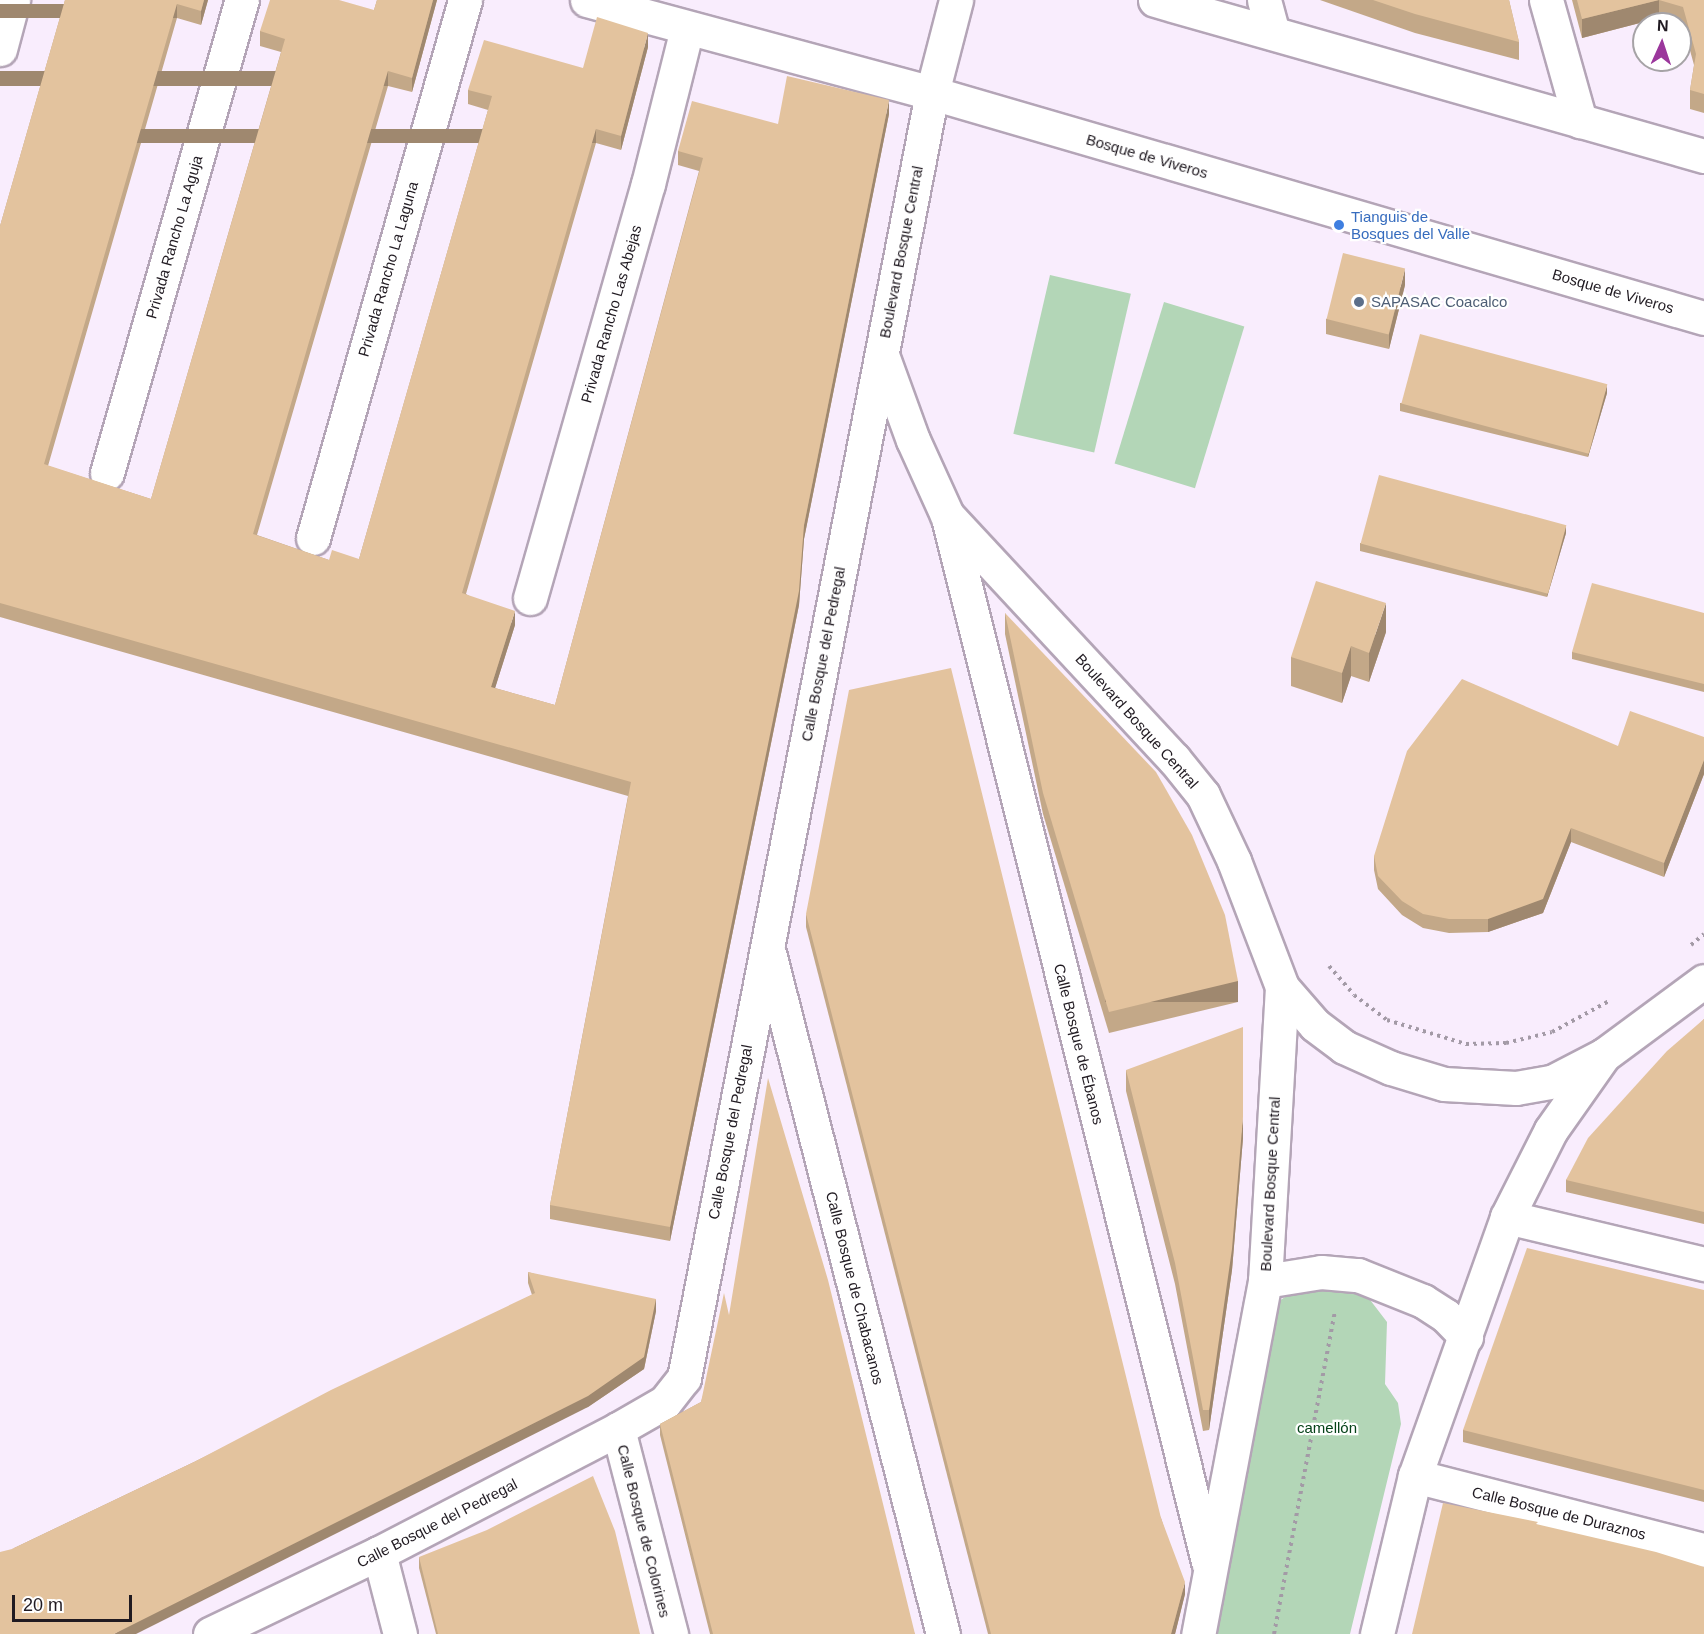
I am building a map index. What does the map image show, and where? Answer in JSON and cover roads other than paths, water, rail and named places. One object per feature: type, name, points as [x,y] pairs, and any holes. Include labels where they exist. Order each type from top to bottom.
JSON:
[{"type":"street","points":[[0,49],[13,0]]},
{"type":"street","name":"Privada Rancho La Aguja","points":[[107,473],[242,0]]},
{"type":"street","name":"Privada Rancho La Laguna","points":[[313,538],[465,0]]},
{"type":"street","name":"Bosque de Viveros","points":[[587,0],[687,29],[932,93],[1704,318]]},
{"type":"street","name":"Boulevard Bosque Central","points":[[956,0],[932,93],[882,354],[913,440],[947,515],[1174,759],[1203,795],[1234,861],[1282,987],[1264,1281],[1198,1634]]},
{"type":"street","points":[[1155,0],[1704,156]]},
{"type":"street","points":[[1264,0],[1273,33]]},
{"type":"street","points":[[1546,0],[1580,121]]},
{"type":"street","name":"Privada Rancho Las Abejas","points":[[530,598],[648,184],[687,29]]},
{"type":"street","name":"Calle Bosque del Pedregal","points":[[210,1634],[380,1553],[618,1429],[665,1402],[684,1378],[766,942],[882,354]]},
{"type":"street","name":"Calle Bosque de Ébanos","points":[[947,515],[1211,1573]]},
{"type":"street","name":"Calle Bosque de Chabacanos","points":[[766,942],[943,1634]]},
{"type":"street","points":[[1282,987],[1315,1024],[1344,1047],[1391,1068],[1444,1084],[1516,1088],[1554,1081],[1604,1055],[1702,985]]},
{"type":"street","points":[[1377,1634],[1415,1476],[1507,1217],[1551,1130],[1604,1055]]},
{"type":"street","points":[[1507,1217],[1704,1264]]},
{"type":"street","points":[[1264,1281],[1321,1272],[1358,1275],[1423,1301],[1446,1316],[1466,1337]]},
{"type":"street","name":"Calle Bosque de Colorines","points":[[618,1429],[670,1634]]},
{"type":"street","name":"Calle Bosque de Duraznos","points":[[1415,1476],[1704,1550]]},
{"type":"street","points":[[380,1553],[400,1634]]},
{"type":"place","name":"Tianguis de Bosques del Valle","points":[[1339,225]]},
{"type":"place","name":"SAPASAC Coacalco","points":[[1359,302]]},
{"type":"park label","name":"camellón","points":[[1327,1428]]}]
